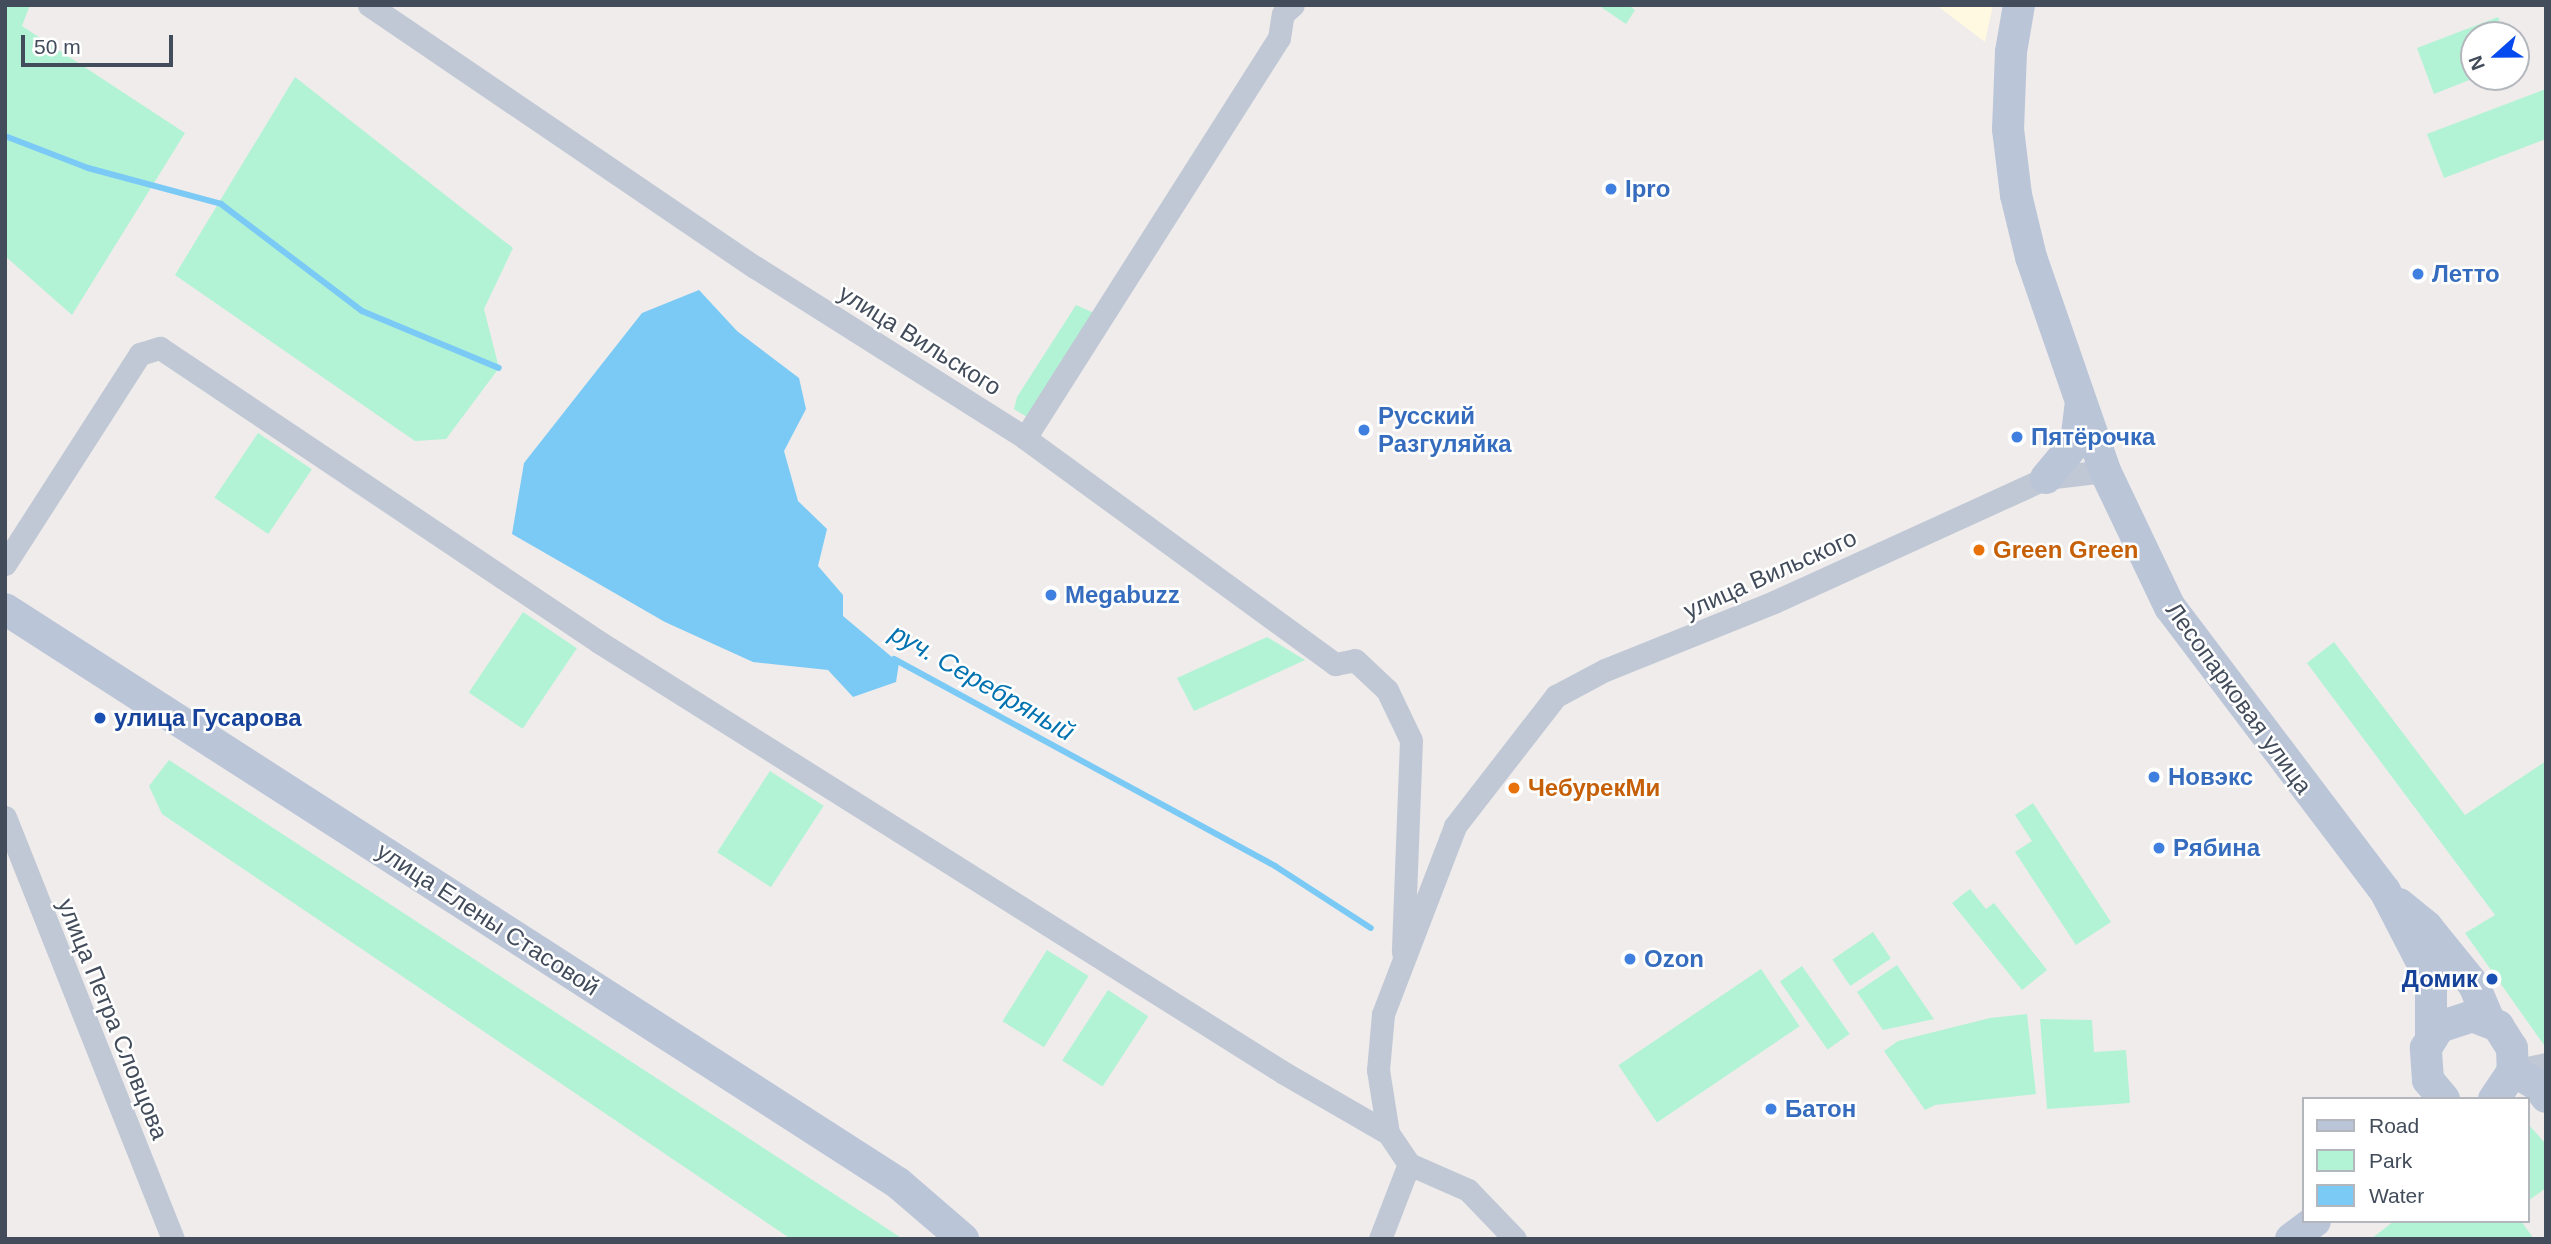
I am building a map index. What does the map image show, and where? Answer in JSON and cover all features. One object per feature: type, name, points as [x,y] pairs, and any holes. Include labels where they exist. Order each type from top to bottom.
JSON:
[{"type":"main road","name":"Лесопарковая улица","points":[[2019,5],[2010,63],[2010,160],[2031,257],[2080,407],[2105,471],[2170,607],[2385,891]]},
{"type":"main road","points":[[2046,478],[2076,442],[2080,407]]},
{"type":"main road","name":"улица Елены Стасовой","points":[[5,609],[898,1183],[963,1239]]},
{"type":"main road","points":[[2385,891],[2427,927],[2474,985],[2489,1020],[2512,1048],[2513,1071],[2495,1097]]},
{"type":"main road","points":[[2385,891],[2426,970],[2431,990],[2431,1037],[2424,1056],[2431,1093]]},
{"type":"main road","points":[[2431,1037],[2460,1017],[2489,1020]]},
{"type":"main road","points":[[2513,1071],[2537,1085],[2546,1097]]},
{"type":"main road","points":[[2291,1239],[2312,1223]]},
{"type":"street","name":"улица Вильского","points":[[369,5],[755,267],[1025,438],[1335,664],[1355,660],[1387,690],[1410,740],[1403,952]]},
{"type":"street","points":[[1025,438],[1272,50],[1283,14],[1293,5]]},
{"type":"street","points":[[5,564],[140,354],[160,348],[587,635],[1261,1058],[1388,1133]]},
{"type":"street","name":"улица Вильского","points":[[1403,952],[1455,826],[1556,696],[1581,682],[1774,602],[2046,478],[2105,471]]},
{"type":"street","name":"улица Петра Словцова","points":[[5,817],[173,1239]]},
{"type":"street","points":[[1403,952],[1383,1014],[1378,1070],[1388,1133],[1409,1164],[1468,1191],[1515,1239]]},
{"type":"street","points":[[2513,1071],[2546,1064]]},
{"type":"street","points":[[1380,1239],[1409,1164]]},
{"type":"shaded area","points":[[1936,5],[1993,5],[1985,42]]},
{"type":"green space","points":[[5,5],[30,5],[22,26],[185,133],[72,315],[5,256]]},
{"type":"green space","points":[[1598,5],[1628,5],[1635,10],[1626,24]]},
{"type":"green space","points":[[2460,32],[2460,84],[2434,94],[2417,48]]},
{"type":"green space","points":[[295,77],[513,248],[484,309],[499,368],[446,439],[415,441],[175,275]]},
{"type":"green space","points":[[2546,89],[2546,139],[2444,178],[2427,134]]},
{"type":"green space","points":[[1076,305],[1094,313],[1027,417],[1014,409],[1017,397]]},
{"type":"green space","points":[[258,433],[312,469],[268,534],[214,498]]},
{"type":"green space","points":[[523,612],[577,648],[523,729],[469,692]]},
{"type":"green space","points":[[1267,637],[1305,660],[1194,711],[1177,678]]},
{"type":"green space","points":[[2334,642],[2465,815],[2546,761],[2546,1048],[2465,933],[2495,915],[2307,663]]},
{"type":"green space","points":[[169,760],[903,1239],[791,1239],[162,814],[149,786]]},
{"type":"green space","points":[[770,771],[824,806],[771,887],[717,852]]},
{"type":"green space","points":[[2033,803],[2111,922],[2076,945],[2015,852],[2032,841],[2015,815]]},
{"type":"green space","points":[[1970,889],[1986,909],[1994,903],[2047,970],[2022,990],[1952,903]]},
{"type":"green space","points":[[1873,932],[1891,959],[1850,986],[1832,959]]},
{"type":"green space","points":[[1047,950],[1089,976],[1044,1047],[1002,1021]]},
{"type":"green space","points":[[1897,965],[1934,1019],[1883,1030],[1857,992]]},
{"type":"green space","points":[[1802,966],[1850,1034],[1827,1049],[1780,981]]},
{"type":"green space","points":[[1761,969],[1800,1026],[1657,1122],[1618,1065]]},
{"type":"green space","points":[[1108,990],[1148,1016],[1103,1087],[1062,1060]]},
{"type":"green space","points":[[2027,1014],[2036,1094],[1935,1105],[1925,1110],[1884,1051],[1898,1041],[1990,1018]]},
{"type":"green space","points":[[2040,1019],[2092,1020],[2094,1052],[2126,1050],[2130,1103],[2047,1109]]},
{"type":"green space","points":[[2530,1126],[2546,1144],[2546,1188],[2530,1200]]},
{"type":"green space","points":[[2391,1223],[2522,1223],[2534,1239],[2371,1239]]},
{"type":"water","points":[[699,290],[737,331],[799,378],[806,409],[784,451],[798,501],[827,529],[818,566],[843,595],[843,616],[899,663],[896,682],[853,697],[828,670],[753,662],[665,622],[512,534],[524,463],[642,313]]},
{"type":"waterway","name":"руч. Серебряный","points":[[5,136],[88,168],[221,204],[362,311],[499,368]]},
{"type":"waterway","name":"руч. Серебряный","points":[[894,659],[1275,866],[1371,928]]},
{"type":"place","name":"Ipro","points":[[1611,189]]},
{"type":"place","name":"Летто","points":[[2418,274]]},
{"type":"place","name":"Русский Разгуляйка","points":[[1364,430]]},
{"type":"place","name":"Пятёрочка","points":[[2017,437]]},
{"type":"place","name":"Green Green","points":[[1979,550]]},
{"type":"place","name":"Megabuzz","points":[[1051,595]]},
{"type":"place","name":"улица Гусарова","points":[[100,718]]},
{"type":"place","name":"Новэкс","points":[[2154,777]]},
{"type":"place","name":"ЧебурекМи","points":[[1514,788]]},
{"type":"place","name":"Рябина","points":[[2159,848]]},
{"type":"place","name":"Ozon","points":[[1630,959]]},
{"type":"place","name":"Домик","points":[[2492,979]]},
{"type":"place","name":"Батон","points":[[1771,1109]]}]
